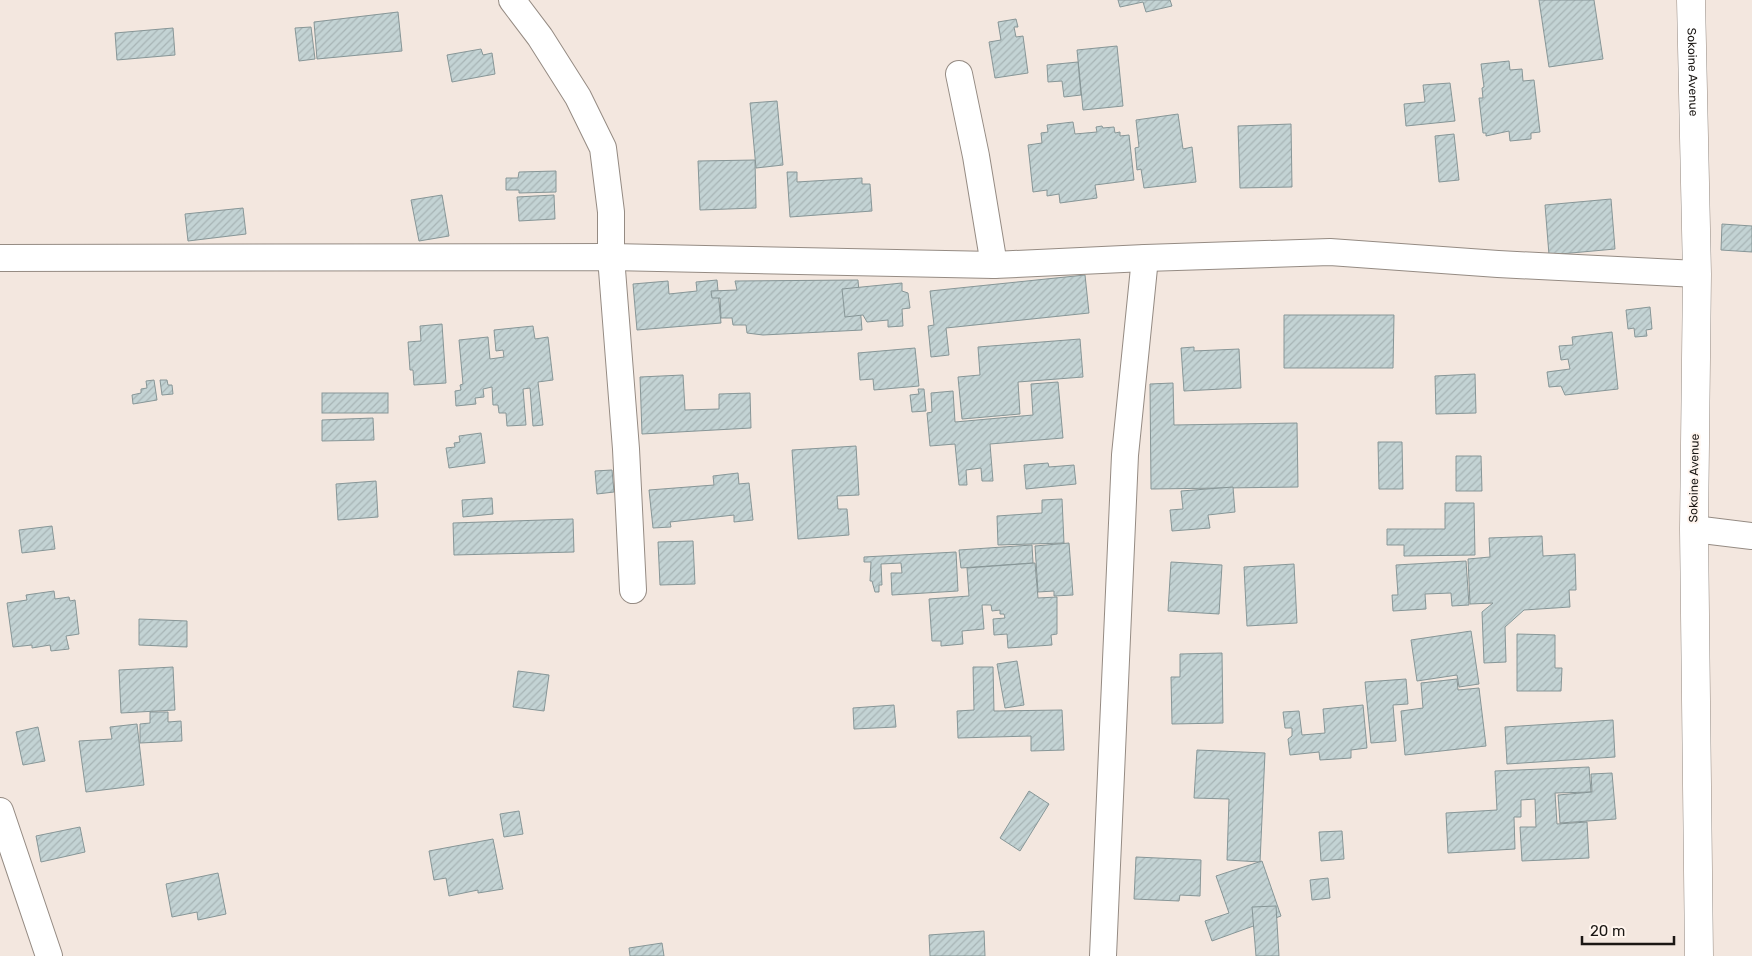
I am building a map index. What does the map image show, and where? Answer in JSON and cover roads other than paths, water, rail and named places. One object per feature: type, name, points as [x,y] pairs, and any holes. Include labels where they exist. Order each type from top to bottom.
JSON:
[{"type":"street","points":[[512,0],[540,37],[578,97],[603,148],[611,212],[611,258],[626,448],[633,590]]},
{"type":"street","name":"Sokoine Avenue","points":[[1691,0],[1697,274],[1694,529],[1699,956]]},
{"type":"street","points":[[959,74],[976,156],[994,265]]},
{"type":"street","points":[[0,258],[611,258],[994,265],[1330,252],[1498,264],[1697,274]]},
{"type":"street","points":[[1103,956],[1125,456],[1146,258]]},
{"type":"street","points":[[1694,529],[1752,536]]},
{"type":"street","points":[[0,811],[49,956]]}]
